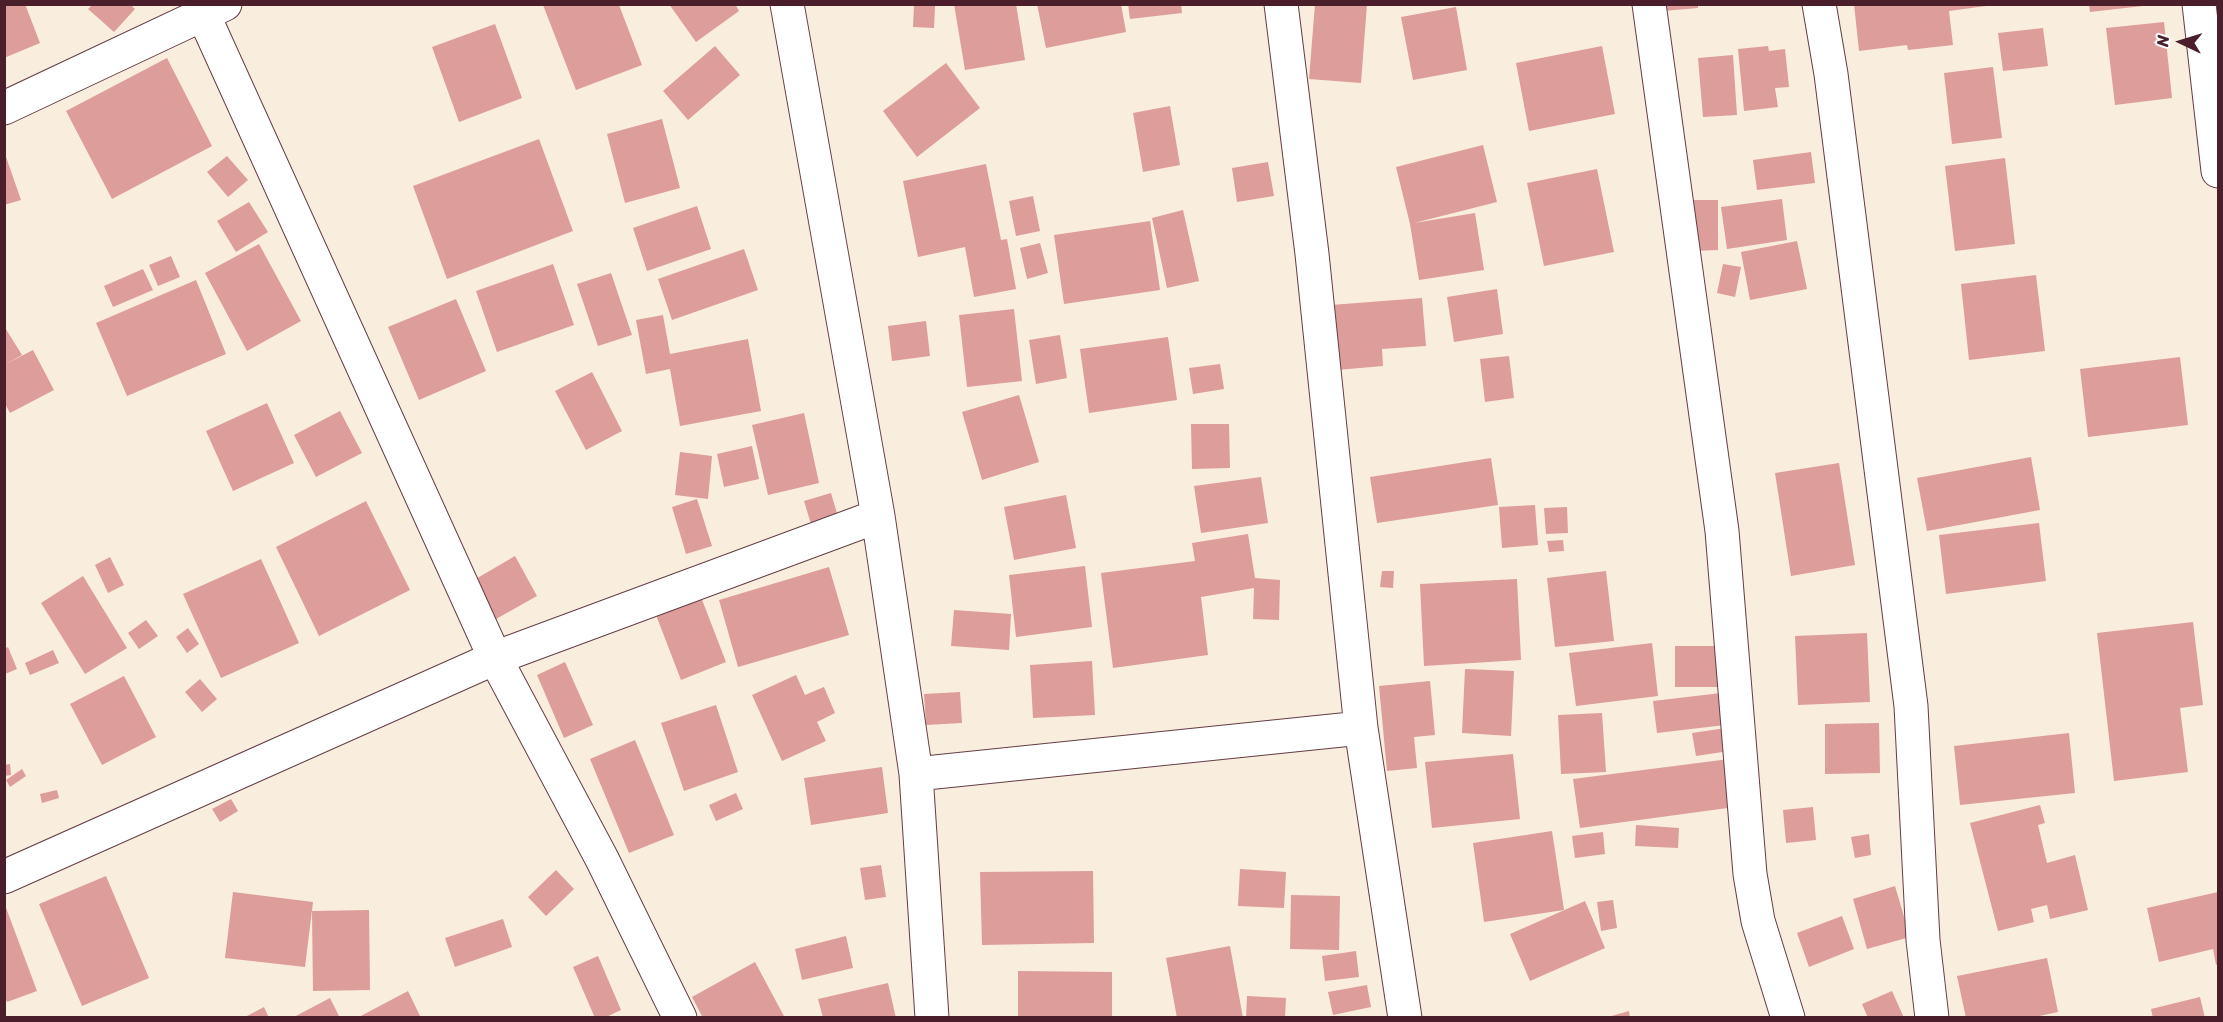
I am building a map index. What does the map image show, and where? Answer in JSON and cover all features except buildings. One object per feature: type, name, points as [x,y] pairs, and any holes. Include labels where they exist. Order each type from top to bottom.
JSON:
[{"type":"street","points":[[787,4],[878,516],[915,774],[932,1017]]},
{"type":"street","points":[[1281,4],[1312,254],[1361,728],[1405,1017]]},
{"type":"street","points":[[1649,4],[1722,531],[1750,874],[1758,921],[1788,1017]]},
{"type":"street","points":[[1819,4],[1831,74],[1911,706],[1923,940],[1932,1017]]},
{"type":"street","points":[[2199,4],[2218,171]]},
{"type":"street","points":[[4,108],[214,9],[495,658],[602,860],[680,1017]]},
{"type":"street","points":[[4,877],[495,658],[878,516]]},
{"type":"street","points":[[915,774],[1361,728]]}]
